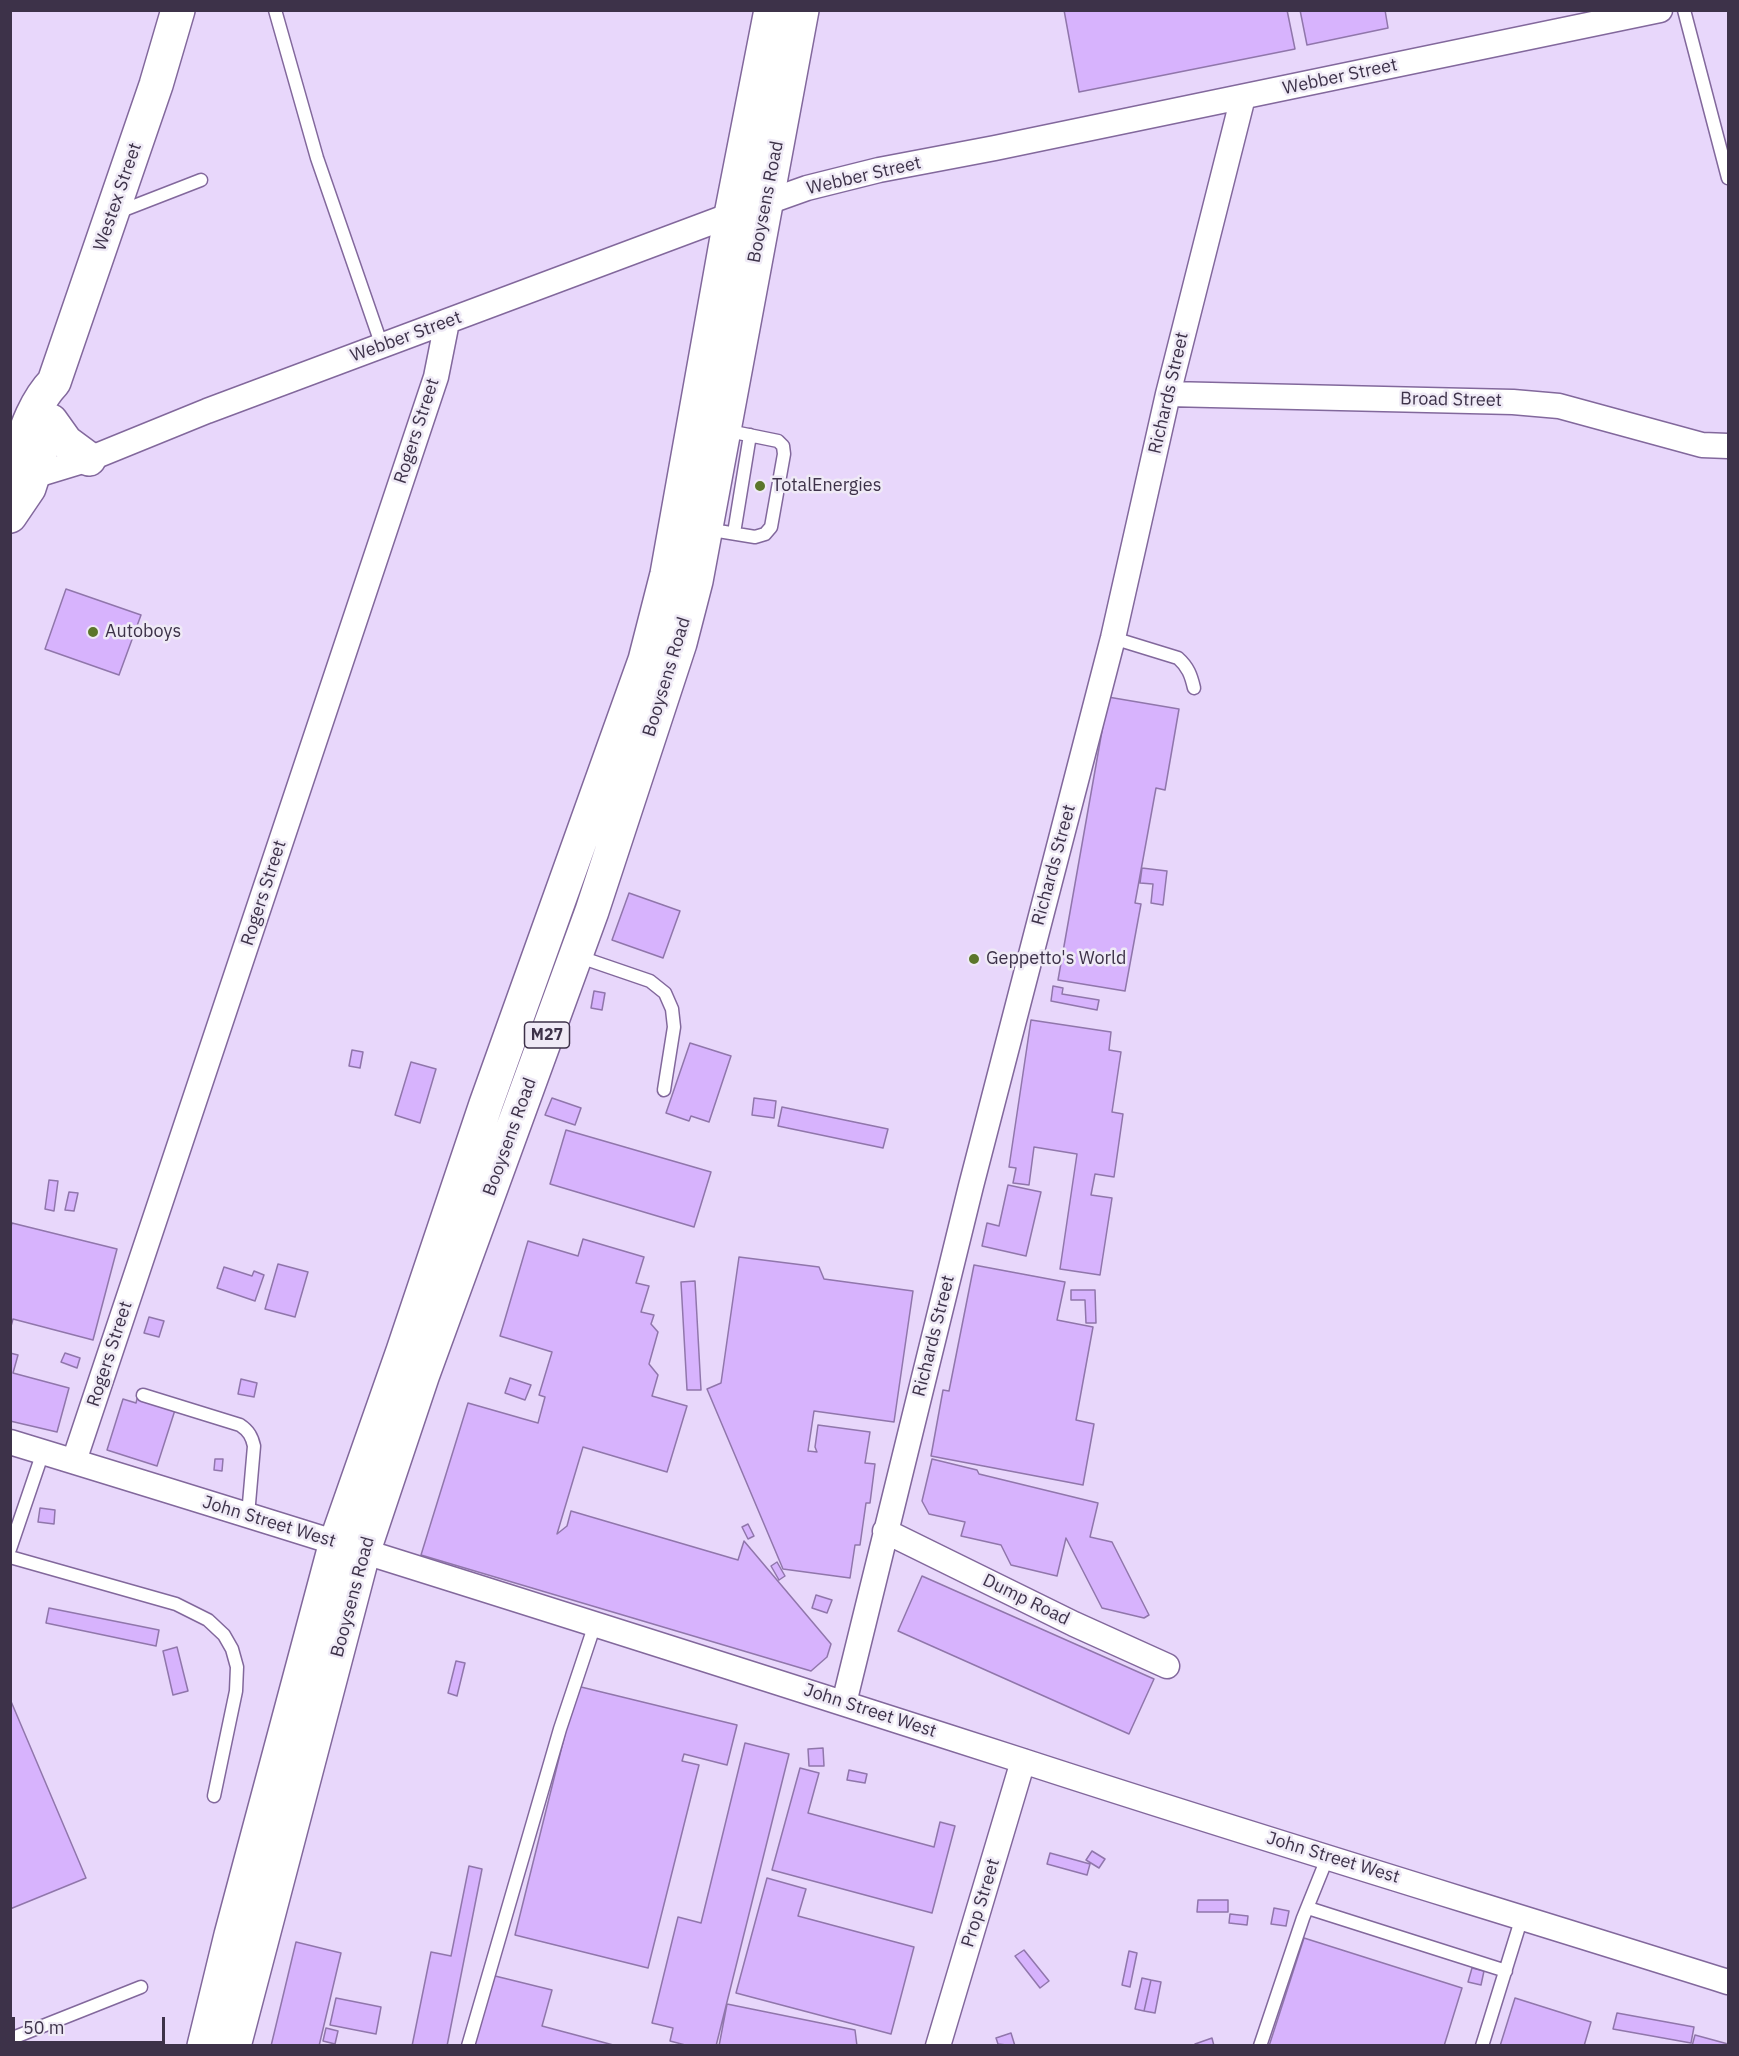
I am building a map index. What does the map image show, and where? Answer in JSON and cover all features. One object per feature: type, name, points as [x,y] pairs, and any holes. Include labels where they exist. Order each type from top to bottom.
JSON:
[{"type":"main road","name":"Westex Street","points":[[18,478],[36,406],[54,382],[112,214],[178,10]]},
{"type":"main road","name":"Booysens Road","points":[[204,2046],[231,1935],[350,1546],[403,1351],[486,1104],[645,660],[667,574],[731,215],[771,10]]},
{"type":"main road","name":"Booysens Road","points":[[234,2046],[350,1546],[423,1374],[576,955],[680,643],[696,581],[720,531],[737,433],[766,202],[801,10]]},
{"type":"main road","name":"Westex Street","points":[[18,478],[51,422],[56,402],[54,382]]},
{"type":"main road","points":[[51,422],[66,442],[89,459]]},
{"type":"main road","points":[[10,516],[23,499],[18,478]]},
{"type":"street","name":"Webber Street","points":[[18,478],[89,459],[207,411],[807,188],[879,170],[1660,10]]},
{"type":"street","name":"Richards Street","points":[[844,1702],[971,1186],[1113,638],[1168,394],[1243,97]]},
{"type":"street","name":"Rogers Street","points":[[74,1461],[436,377],[447,322]]},
{"type":"street","name":"Broad Street","points":[[1168,394],[1513,402],[1560,406],[1702,445],[1728,446]]},
{"type":"street","name":"John Street West","points":[[10,1442],[350,1546],[1023,1761],[1728,1982]]},
{"type":"street","name":"Dump Road","points":[[885,1531],[1074,1624],[1167,1666]]},
{"type":"street","name":"Prop Street","points":[[939,2046],[1023,1761]]},
{"type":"lane","points":[[275,10],[317,158],[382,346]]},
{"type":"lane","points":[[1684,10],[1728,178]]},
{"type":"lane","points":[[112,214],[201,180]]},
{"type":"lane","points":[[720,531],[755,537],[765,534],[771,527],[784,454],[783,446],[778,441],[737,433]]},
{"type":"lane","points":[[1113,638],[1178,658],[1191,674],[1194,688]]},
{"type":"lane","points":[[576,955],[650,981],[665,993],[672,1008],[674,1027],[664,1090]]},
{"type":"lane","points":[[143,1395],[240,1425],[246,1429],[252,1437],[254,1446],[248,1515]]},
{"type":"lane","points":[[10,1549],[43,1452]]},
{"type":"lane","points":[[10,1557],[176,1604],[208,1620],[224,1635],[232,1649],[237,1667],[236,1691],[214,1796]]},
{"type":"lane","points":[[468,2046],[560,1728],[595,1624]]},
{"type":"lane","points":[[1260,2046],[1328,1856]]},
{"type":"lane","points":[[1308,1908],[1506,1971]]},
{"type":"lane","points":[[1482,2046],[1522,1917]]},
{"type":"lane","points":[[10,2039],[141,1987]]},
{"type":"building","points":[[1064,10],[1287,10],[1295,49],[1079,92]]},
{"type":"building","points":[[1300,10],[1385,10],[1388,28],[1307,45]]},
{"type":"building","name":"Autoboys","points":[[66,589],[141,615],[119,675],[45,649]]},
{"type":"building","points":[[1108,697],[1179,709],[1165,790],[1156,788],[1135,903],[1141,904],[1125,991],[1058,980]]},
{"type":"building","points":[[1142,868],[1167,871],[1163,905],[1151,903],[1153,884],[1140,883]]},
{"type":"building","points":[[629,893],[680,911],[663,958],[612,940]]},
{"type":"building","points":[[1053,986],[1063,988],[1062,994],[1099,1000],[1097,1010],[1051,1001]]},
{"type":"building","points":[[594,991],[605,993],[602,1010],[591,1008]]},
{"type":"building","points":[[1031,1020],[1111,1032],[1109,1050],[1121,1052],[1112,1112],[1123,1114],[1114,1177],[1095,1174],[1091,1195],[1112,1198],[1100,1275],[1060,1269],[1077,1154],[1034,1147],[1029,1185],[1013,1183],[1016,1168],[1009,1167]]},
{"type":"building","points":[[690,1043],[731,1056],[709,1122],[691,1116],[689,1121],[666,1113]]},
{"type":"building","points":[[352,1050],[363,1052],[360,1068],[349,1066]]},
{"type":"building","points":[[411,1062],[436,1069],[420,1123],[395,1115]]},
{"type":"building","points":[[552,1098],[581,1108],[575,1125],[545,1115]]},
{"type":"building","points":[[754,1098],[776,1101],[774,1118],[752,1115]]},
{"type":"building","points":[[782,1107],[888,1129],[883,1148],[778,1126]]},
{"type":"building","points":[[566,1130],[711,1172],[694,1227],[550,1184]]},
{"type":"building","points":[[49,1180],[58,1181],[54,1211],[45,1209]]},
{"type":"building","points":[[1008,1185],[1041,1192],[1026,1256],[982,1246],[987,1223],[999,1226]]},
{"type":"building","points":[[69,1192],[78,1193],[74,1211],[65,1210]]},
{"type":"building","points":[[12,1223],[117,1249],[93,1340],[13,1319],[10,1330],[10,1230]]},
{"type":"building","points":[[583,1239],[644,1257],[636,1283],[649,1286],[641,1312],[654,1315],[651,1324],[658,1332],[649,1364],[658,1375],[652,1396],[687,1406],[667,1472],[583,1447],[557,1534],[567,1526],[571,1511],[738,1560],[744,1541],[831,1644],[827,1657],[811,1671],[421,1555],[468,1403],[538,1423],[545,1397],[539,1395],[552,1352],[500,1336],[528,1241],[578,1256]]},
{"type":"building","points":[[739,1257],[819,1267],[824,1279],[913,1291],[894,1422],[814,1411],[808,1451],[817,1452],[815,1447],[818,1425],[870,1432],[865,1463],[875,1464],[870,1503],[866,1503],[860,1545],[855,1545],[850,1578],[783,1569],[707,1389],[721,1383]]},
{"type":"building","points":[[278,1264],[308,1272],[295,1317],[265,1309]]},
{"type":"building","points":[[974,1265],[1065,1282],[1057,1320],[1093,1327],[1076,1420],[1094,1424],[1083,1485],[931,1456],[943,1390],[949,1391]]},
{"type":"building","points":[[224,1267],[252,1276],[254,1271],[264,1275],[255,1301],[217,1288]]},
{"type":"building","points":[[695,1281],[701,1390],[687,1390],[681,1282]]},
{"type":"building","points":[[1071,1290],[1095,1290],[1096,1323],[1086,1323],[1085,1300],[1071,1300]]},
{"type":"building","points":[[149,1317],[164,1321],[159,1337],[144,1333]]},
{"type":"building","points":[[10,1353],[18,1355],[13,1373],[69,1388],[57,1432],[10,1421]]},
{"type":"building","points":[[65,1353],[80,1358],[77,1368],[61,1362]]},
{"type":"building","points":[[510,1378],[531,1385],[525,1400],[505,1393]]},
{"type":"building","points":[[241,1379],[257,1383],[254,1397],[238,1394]]},
{"type":"building","points":[[138,1395],[176,1407],[157,1466],[107,1450],[123,1399],[136,1403]]},
{"type":"building","points":[[215,1459],[223,1459],[222,1471],[214,1470]]},
{"type":"building","points":[[932,1459],[977,1470],[979,1474],[1098,1503],[1090,1537],[1112,1542],[1149,1615],[1144,1618],[1102,1608],[1066,1538],[1057,1576],[1011,1565],[1001,1545],[961,1536],[965,1522],[929,1514],[922,1501]]},
{"type":"building","points":[[40,1508],[55,1510],[54,1524],[38,1522]]},
{"type":"building","points":[[748,1524],[754,1536],[748,1539],[742,1527]]},
{"type":"building","points":[[777,1562],[785,1576],[779,1580],[771,1566]]},
{"type":"building","points":[[922,1576],[1154,1679],[1129,1734],[898,1631]]},
{"type":"building","points":[[816,1595],[832,1600],[827,1613],[812,1608]]},
{"type":"building","points":[[49,1608],[159,1630],[156,1646],[46,1623]]},
{"type":"building","points":[[177,1647],[188,1691],[173,1695],[163,1651]]},
{"type":"building","points":[[456,1661],[465,1663],[457,1696],[448,1693]]},
{"type":"building","points":[[577,1686],[737,1725],[727,1765],[684,1754],[682,1761],[699,1765],[648,1968],[515,1935]]},
{"type":"building","points":[[10,1699],[86,1878],[10,1909]]},
{"type":"building","points":[[745,1743],[789,1754],[716,2046],[689,2046],[670,2041],[673,2028],[652,2023],[678,1917],[701,1923]]},
{"type":"building","points":[[823,1748],[824,1766],[809,1766],[808,1749]]},
{"type":"building","points":[[800,1768],[819,1773],[808,1813],[934,1847],[940,1822],[955,1826],[932,1913],[772,1870]]},
{"type":"building","points":[[849,1770],[867,1774],[865,1783],[847,1780]]},
{"type":"building","points":[[1092,1851],[1105,1859],[1099,1868],[1086,1860]]},
{"type":"building","points":[[1050,1853],[1090,1864],[1087,1875],[1047,1864]]},
{"type":"building","points":[[469,1866],[482,1869],[447,2046],[412,2046],[431,1952],[451,1956]]},
{"type":"building","points":[[767,1878],[806,1889],[798,1916],[914,1947],[891,2034],[736,1993]]},
{"type":"building","points":[[1198,1900],[1228,1900],[1228,1912],[1197,1912]]},
{"type":"building","points":[[1274,1908],[1289,1911],[1286,1926],[1271,1924]]},
{"type":"building","points":[[1230,1914],[1248,1916],[1247,1925],[1229,1923]]},
{"type":"building","points":[[1304,1938],[1462,1988],[1444,2046],[1269,2046]]},
{"type":"building","points":[[296,1942],[341,1953],[319,2046],[271,2046]]},
{"type":"building","points":[[1024,1950],[1049,1981],[1040,1988],[1015,1956]]},
{"type":"building","points":[[1129,1951],[1137,1953],[1130,1987],[1122,1985]]},
{"type":"building","points":[[1472,1968],[1484,1971],[1481,1985],[1468,1982]]},
{"type":"building","points":[[491,1975],[552,1990],[542,2026],[617,2046],[473,2046]]},
{"type":"building","points":[[1142,1978],[1151,1980],[1144,2011],[1135,2009]]},
{"type":"building","points":[[1151,1980],[1161,1982],[1155,2013],[1144,2011]]},
{"type":"building","points":[[336,1998],[381,2007],[376,2034],[330,2025]]},
{"type":"building","points":[[1515,1998],[1591,2022],[1584,2046],[1500,2046]]},
{"type":"building","points":[[727,2004],[855,2030],[857,2046],[719,2046]]},
{"type":"building","points":[[1617,2013],[1694,2027],[1691,2043],[1613,2029]]},
{"type":"building","points":[[326,2028],[338,2031],[335,2044],[323,2041]]},
{"type":"building","points":[[1011,2033],[1015,2046],[998,2044],[996,2038]]},
{"type":"building","points":[[1695,2035],[1728,2044],[1728,2046],[1692,2046]]},
{"type":"building","points":[[1212,2038],[1214,2046],[1196,2046],[1195,2044]]},
{"type":"place","name":"TotalEnergies","points":[[760,486]]},
{"type":"place","name":"Autoboys","points":[[93,632]]},
{"type":"place","name":"Geppetto's World","points":[[974,959]]}]
